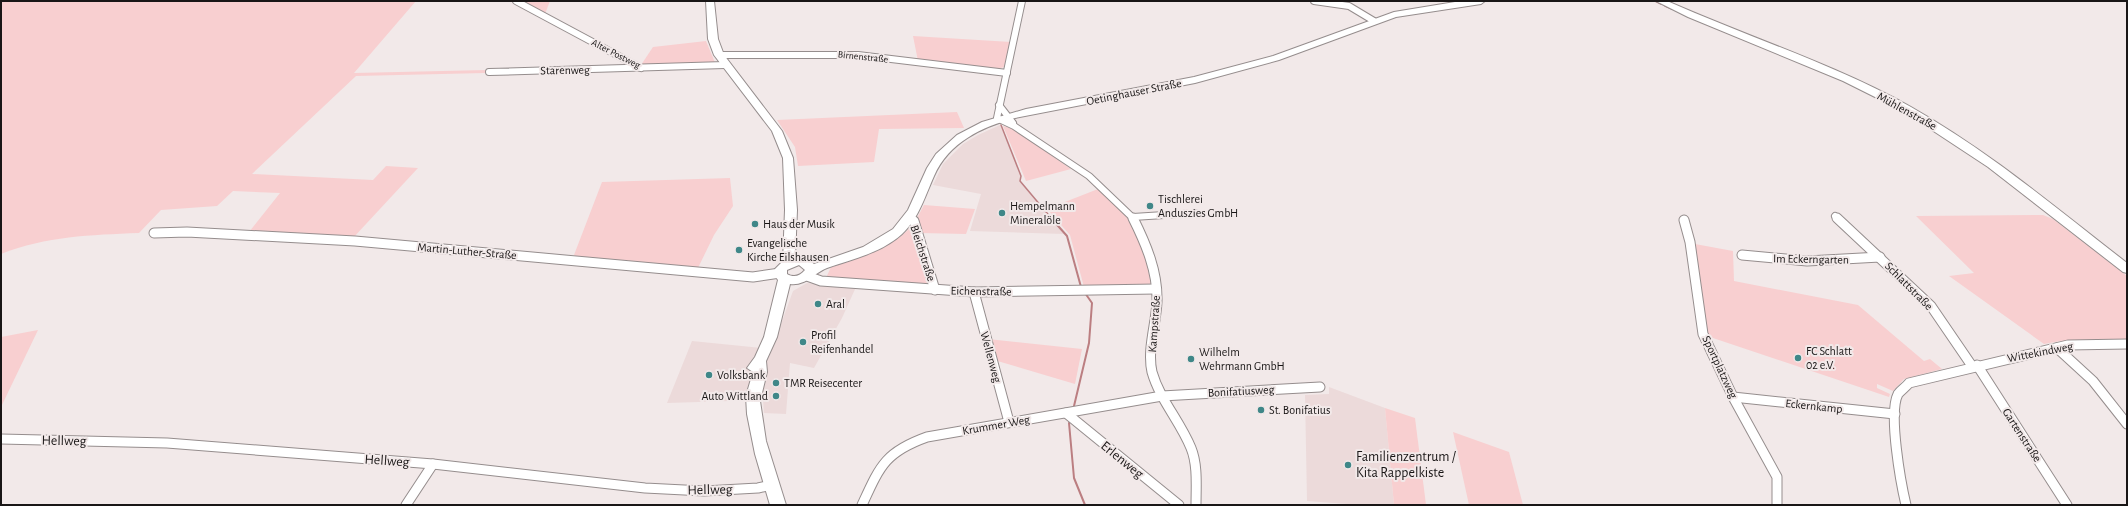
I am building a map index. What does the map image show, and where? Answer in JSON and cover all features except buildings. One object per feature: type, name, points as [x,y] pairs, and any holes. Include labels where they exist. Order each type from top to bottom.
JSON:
[{"type":"street","name":"Alter Postweg","points":[[516,1],[642,68],[726,66]]},
{"type":"street","points":[[710,1],[713,39],[719,55],[731,76],[740,84],[777,131],[788,158],[791,176],[791,242],[803,267],[781,269],[786,278],[779,308],[760,362],[754,387],[754,419],[778,505]]},
{"type":"street","points":[[1007,120],[997,111],[1022,1]]},
{"type":"street","points":[[1314,1],[1349,6],[1374,21]]},
{"type":"street","name":"Oetinghauser Straße","points":[[786,278],[803,267],[839,259],[885,240],[896,233],[910,218],[921,198],[932,168],[938,158],[968,133],[1007,120],[1213,75],[1276,58],[1374,21],[1428,8],[1481,1]]},
{"type":"street","name":"Mühlenstraße","points":[[1660,1],[1834,73],[1916,115],[1988,162],[2127,269]]},
{"type":"street","name":"Birnenstraße","points":[[719,55],[858,55],[1006,73]]},
{"type":"street","name":"Starenweg","points":[[489,72],[642,68]]},
{"type":"street","name":"Kampstraße","points":[[999,105],[1007,120],[1089,176],[1133,217],[1145,241],[1156,275],[1157,301],[1151,356],[1152,371],[1162,396],[1191,448],[1195,467],[1196,505]]},
{"type":"street","points":[[1133,217],[1195,213]]},
{"type":"street","name":"Schlattstraße","points":[[1835,216],[1931,306],[1975,366]]},
{"type":"street","name":"Bleichstraße","points":[[910,218],[914,221],[935,290]]},
{"type":"street","name":"Sportplatzweg","points":[[1684,220],[1690,242],[1703,334],[1733,397],[1765,452],[1777,477],[1778,505]]},
{"type":"street","name":"Martin-Luther-Straße","points":[[154,233],[187,232],[355,241],[753,277],[786,278]]},
{"type":"street","name":"Im Eckerngarten","points":[[1742,255],[1807,261],[1880,257]]},
{"type":"street","name":"Eichenstraße","points":[[803,267],[821,281],[935,290],[974,292],[1156,289]]},
{"type":"street","name":"Wellenweg","points":[[974,292],[989,353],[1009,422]]},
{"type":"street","name":"Wittekindweg","points":[[1975,366],[2068,345],[2127,344]]},
{"type":"street","points":[[2057,348],[2093,381],[2127,424]]},
{"type":"street","points":[[1906,505],[1899,477],[1895,414],[1898,395],[1909,382],[1975,366]]},
{"type":"street","name":"Gartenstraße","points":[[1975,366],[2067,505]]},
{"type":"street","name":"Bonifatiusweg","points":[[1162,396],[1320,387]]},
{"type":"street","name":"Krummer Weg","points":[[862,505],[878,470],[887,457],[896,449],[927,437],[1162,396]]},
{"type":"street","name":"Eckernkamp","points":[[1733,397],[1895,414]]},
{"type":"street","name":"Erlenweg","points":[[1066,413],[1179,505]]},
{"type":"street","name":"Hellweg","points":[[1,439],[167,443],[433,464],[674,490],[758,488],[772,484]]},
{"type":"street","points":[[406,505],[433,464]]},
{"type":"shaded area","points":[[1,1],[416,1],[354,73],[487,70],[485,73],[356,76],[252,174],[373,180],[386,166],[418,168],[353,238],[249,232],[280,193],[233,191],[217,206],[161,210],[139,233],[86,236],[52,240],[35,243],[1,254]]},
{"type":"shaded area","points":[[523,1],[550,1],[545,14]]},
{"type":"shaded area","points":[[913,36],[1011,42],[1004,67],[998,69],[918,61]]},
{"type":"shaded area","points":[[706,41],[716,65],[641,65],[653,47]]},
{"type":"shaded area","points":[[957,112],[964,128],[879,129],[874,162],[798,166],[795,147],[777,120]]},
{"type":"shaded area","points":[[1000,125],[1021,175],[1020,181],[1064,234],[970,231],[981,194],[933,185],[943,164],[963,144]]},
{"type":"shaded area","points":[[1003,126],[1014,129],[1071,169],[1026,181]]},
{"type":"shaded area","points":[[730,178],[733,206],[714,235],[697,270],[577,258],[574,255],[602,182]]},
{"type":"shaded area","points":[[1098,189],[1124,213],[1135,229],[1144,251],[1151,283],[1147,286],[1084,287],[1070,235],[1047,209]]},
{"type":"shaded area","points":[[924,205],[975,209],[966,234],[920,233],[915,222]]},
{"type":"shaded area","points":[[2043,215],[2053,219],[2127,276],[2127,339],[2060,341],[2044,344],[1949,276],[1974,273],[1916,216]]},
{"type":"shaded area","points":[[913,225],[929,285],[826,278],[831,267],[865,256],[885,246]]},
{"type":"shaded area","points":[[1695,244],[1733,251],[1734,281],[1858,305],[1924,361],[1930,359],[1942,369],[1904,379],[1893,391],[1877,384],[1877,388],[1890,394],[1889,397],[1707,336]]},
{"type":"shaded area","points":[[807,283],[856,287],[842,318],[814,368],[790,363],[786,414],[764,413],[763,400],[667,403],[692,341],[772,349],[793,291]]},
{"type":"shaded area","points":[[38,330],[1,407],[1,337]]},
{"type":"shaded area","points":[[988,339],[1082,349],[1075,384],[994,360]]},
{"type":"shaded area","name":"Familienzentrum / Kita Rappelkiste","points":[[1329,387],[1385,408],[1394,505],[1360,505],[1307,501],[1305,395],[1329,394]]},
{"type":"shaded area","points":[[1385,408],[1415,418],[1426,505],[1394,505]]},
{"type":"shaded area","points":[[1453,432],[1509,452],[1523,505],[1469,505]]},
{"type":"waterway","points":[[1655,1],[1661,4]]},
{"type":"waterway","points":[[1665,6],[1672,9]]},
{"type":"waterway","points":[[1001,125],[1021,176],[1020,181],[1052,219]]},
{"type":"waterway","points":[[1051,218],[1067,236],[1081,287]]},
{"type":"waterway","points":[[1074,406],[1089,343],[1092,303],[1085,293]]},
{"type":"waterway","points":[[1069,423],[1074,478],[1085,505]]},
{"type":"place","name":"Tischlerei Anduszies GmbH","points":[[1150,206]]},
{"type":"place","name":"Hempelmann Mineralöle","points":[[1002,213]]},
{"type":"place","name":"Haus der Musik","points":[[755,224]]},
{"type":"place","name":"Evangelische Kirche Eilshausen","points":[[739,250]]},
{"type":"place","name":"Aral","points":[[818,304]]},
{"type":"place","name":"Profil Reifenhandel","points":[[803,342]]},
{"type":"place","name":"FC Schlatt 02 e.V.","points":[[1798,358]]},
{"type":"place","name":"Wilhelm Wehrmann GmbH","points":[[1191,359]]},
{"type":"place","name":"Volksbank","points":[[709,375]]},
{"type":"place","name":"TMR Reisecenter","points":[[776,383]]},
{"type":"place","name":"Auto Wittland","points":[[776,396]]},
{"type":"place","name":"St. Bonifatius","points":[[1261,410]]},
{"type":"place","name":"Familienzentrum / Kita Rappelkiste","points":[[1348,465]]}]
